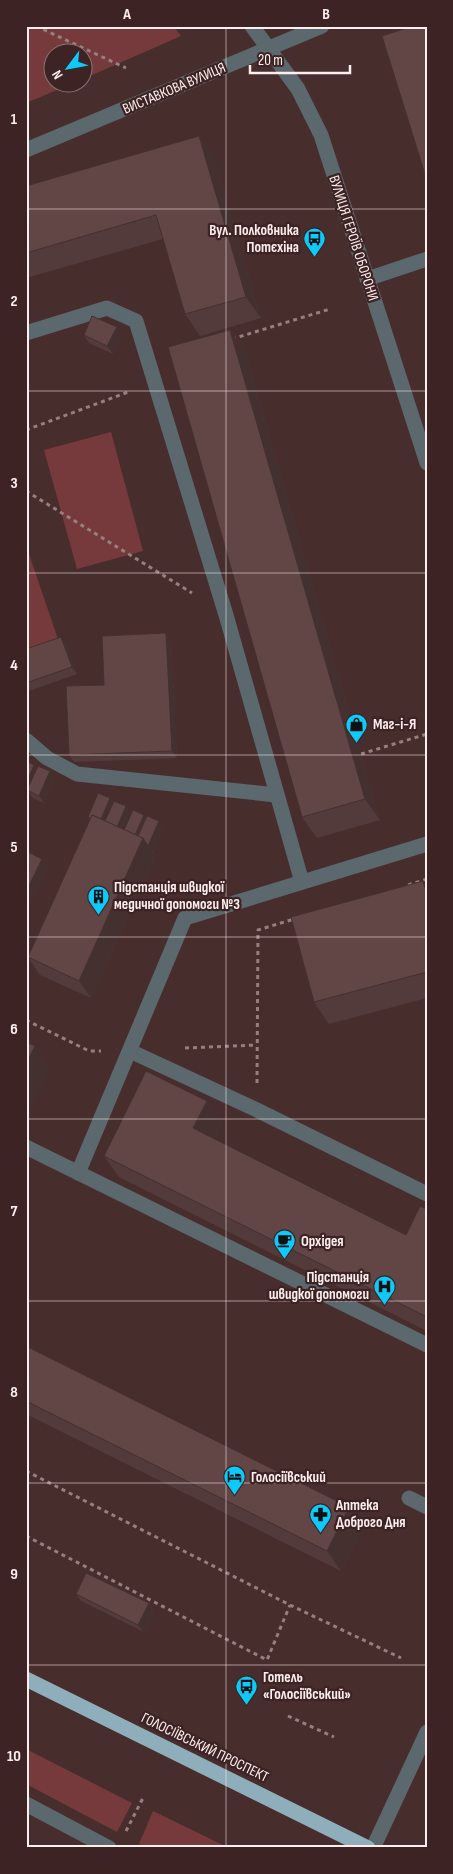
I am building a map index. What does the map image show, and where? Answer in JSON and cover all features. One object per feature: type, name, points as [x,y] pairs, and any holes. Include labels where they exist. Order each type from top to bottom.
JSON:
[{"type":"highway","name":"ГОЛОСІЇВСЬКИЙ ПРОСПЕКТ","points":[[26,1679],[368,1848]]},
{"type":"street","name":"ВУЛИЦЯ ГЕРОЇВ ОБОРОНИ","points":[[252,26],[270,47],[298,89],[321,134],[427,463]]},
{"type":"street","name":"ВИСТАВКОВА ВУЛИЦЯ","points":[[26,150],[322,26]]},
{"type":"street","points":[[367,279],[427,259]]},
{"type":"street","points":[[26,333],[107,308],[136,321],[226,615],[302,882]]},
{"type":"street","points":[[26,740],[47,758],[77,774],[277,795]]},
{"type":"street","points":[[78,1173],[185,918],[427,844]]},
{"type":"street","points":[[130,1050],[427,1194]]},
{"type":"street","points":[[26,1147],[427,1345]]},
{"type":"street","points":[[409,1498],[427,1507]]},
{"type":"street","points":[[372,1848],[427,1732]]},
{"type":"street","points":[[26,1804],[109,1848]]},
{"type":"path","points":[[28,26],[38,27],[126,68]]},
{"type":"path","points":[[226,341],[330,309]]},
{"type":"path","points":[[26,430],[155,382]]},
{"type":"path","points":[[26,492],[226,615]]},
{"type":"path","points":[[361,754],[427,734]]},
{"type":"path","points":[[399,888],[427,879]]},
{"type":"path","points":[[256,1110],[258,930],[295,919]]},
{"type":"path","points":[[26,1471],[290,1605],[400,1658]]},
{"type":"path","points":[[26,1536],[267,1660],[290,1605]]},
{"type":"path","points":[[288,1716],[334,1737]]},
{"type":"path","points":[[122,1839],[144,1796]]},
{"type":"shaded area","points":[[26,26],[173,26],[181,36],[92,75],[92,42],[42,42],[42,92],[52,92],[26,103]]},
{"type":"shaded area","points":[[111,432],[143,551],[77,569],[44,450]]},
{"type":"shaded area","points":[[26,545],[59,642],[26,653]]},
{"type":"shaded area","points":[[26,1749],[132,1803],[117,1832],[26,1784]]},
{"type":"shaded area","points":[[153,1811],[229,1848],[145,1848],[139,1844]]},
{"type":"building","points":[[413,26],[427,26],[427,181],[382,36]]},
{"type":"building","points":[[199,136],[246,297],[185,314],[156,215],[26,253],[26,186]]},
{"type":"building","points":[[92,316],[117,327],[107,346],[84,335]]},
{"type":"building","points":[[230,330],[365,799],[302,817],[168,347]]},
{"type":"building","points":[[166,633],[172,751],[69,755],[66,686],[104,685],[102,636]]},
{"type":"building","points":[[61,637],[72,667],[26,683],[26,649]]},
{"type":"building","points":[[26,761],[34,765],[26,784]]},
{"type":"building","points":[[38,766],[50,771],[39,796],[27,790]]},
{"type":"building","points":[[98,793],[110,798],[101,819],[92,815],[91,819],[88,817]]},
{"type":"building","points":[[114,801],[126,806],[117,827],[105,821]]},
{"type":"building","points":[[133,810],[144,815],[135,835],[124,830]]},
{"type":"building","name":"Підстанція швидкої медичної допомоги №3","points":[[92,815],[143,838],[79,981],[28,957]]},
{"type":"building","points":[[147,816],[159,821],[148,846],[143,838],[138,836]]},
{"type":"building","points":[[26,851],[42,859],[26,892]]},
{"type":"building","points":[[423,881],[427,894],[427,972],[314,1002],[291,917]]},
{"type":"building","points":[[26,1042],[35,1046],[26,1064]]},
{"type":"building","points":[[146,1071],[207,1101],[193,1128],[406,1235],[420,1206],[427,1209],[427,1317],[104,1156]]},
{"type":"building","points":[[26,1346],[349,1507],[327,1551],[26,1401]]},
{"type":"building","points":[[86,1573],[149,1603],[138,1625],[76,1594]]},
{"type":"place","name":"Вул. Полковника Потєхіна","points":[[315,258]]},
{"type":"place","name":"Маг-і-Я","points":[[357,743]]},
{"type":"place","name":"Підстанція швидкої медичної допомоги №3","points":[[98,915]]},
{"type":"place","name":"Орхідея","points":[[285,1260]]},
{"type":"place","name":"Підстанція швидкої допомоги","points":[[385,1305]]},
{"type":"place","name":"Голосіївський","points":[[235,1496]]},
{"type":"place","name":"Аптека Доброго Дня","points":[[320,1533]]},
{"type":"place","name":"Готель «Голосіївський»","points":[[247,1705]]}]
